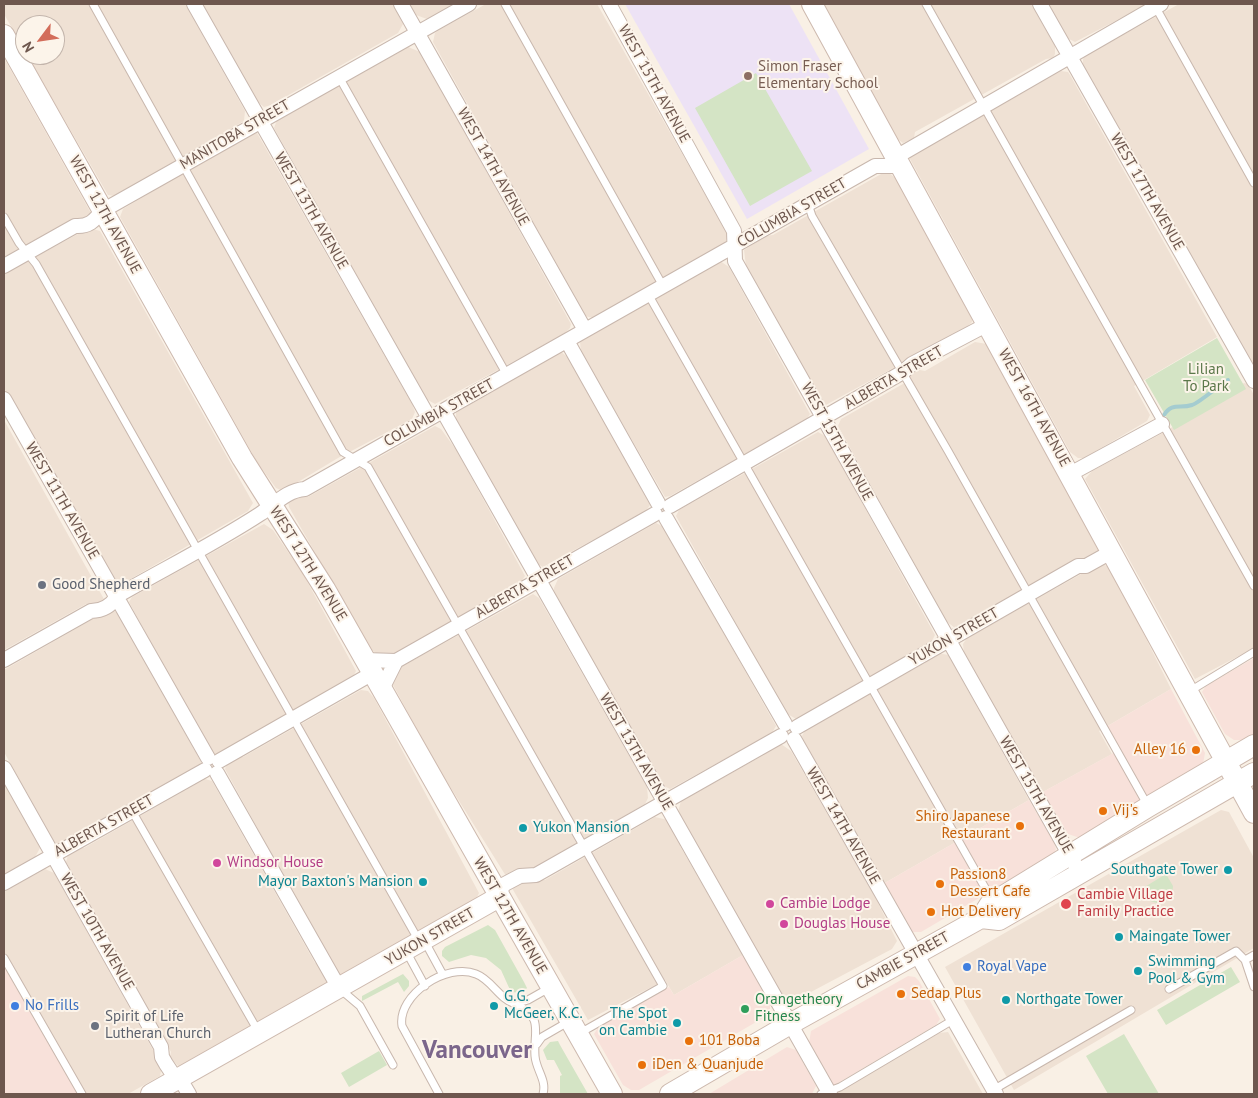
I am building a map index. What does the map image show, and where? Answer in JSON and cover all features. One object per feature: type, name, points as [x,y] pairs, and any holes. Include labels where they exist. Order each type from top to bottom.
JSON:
[{"type":"street","name":"WEST 13TH AVENUE","points":[[194,4],[429,418]]},
{"type":"street","name":"WEST 14TH AVENUE","points":[[401,4],[585,330]]},
{"type":"street","name":"MANITOBA STREET","points":[[4,266],[75,226],[85,226],[93,222],[102,211],[182,164],[470,4]]},
{"type":"street","name":"WEST 15TH AVENUE","points":[[609,4],[734,231],[736,245],[735,261],[1081,875]]},
{"type":"street","name":"WEST 16TH AVENUE","points":[[812,4],[891,158],[988,324],[1113,551],[1225,761],[1246,778],[1254,813]]},
{"type":"street","name":"WEST 17TH AVENUE","points":[[1040,4],[1253,376]]},
{"type":"street","name":"COLUMBIA STREET","points":[[4,660],[91,611],[99,611],[112,604],[117,596],[296,489],[305,489],[984,106],[1157,5]]},
{"type":"street","name":"WEST 12TH AVENUE","points":[[4,35],[242,458],[326,589],[612,1094]]},
{"type":"street","name":"ALBERTA STREET","points":[[396,661],[743,465],[903,372],[912,364],[988,324]]},
{"type":"street","name":"WEST 14TH AVENUE","points":[[567,341],[995,1092]]},
{"type":"street","name":"WEST 11TH AVENUE","points":[[4,399],[339,988]]},
{"type":"street","name":"WEST 13TH AVENUE","points":[[443,410],[790,1024],[826,1093]]},
{"type":"street","points":[[1070,474],[1162,424]]},
{"type":"street","name":"YUKON STREET","points":[[151,1094],[184,1086],[259,1034],[499,897],[503,885],[520,876],[536,875],[1078,566],[1086,566],[1113,551]]},
{"type":"street","points":[[373,674],[396,661]]},
{"type":"street","points":[[373,674],[396,661]]},
{"type":"street","name":"ALBERTA STREET","points":[[4,883],[373,674]]},
{"type":"street","name":"CAMBIE STREET","points":[[670,1094],[790,1024],[981,918],[994,903],[1148,807],[1254,745]]},
{"type":"street","name":"WEST 10TH AVENUE","points":[[4,768],[162,1047],[162,1057],[172,1073],[184,1086]]},
{"type":"street","name":"CAMBIE STREET","points":[[981,918],[999,920],[1081,875],[1246,778]]},
{"type":"lane","points":[[93,4],[343,452],[368,467],[664,986],[574,1028],[542,1037],[536,1045]]},
{"type":"lane","points":[[504,4],[663,286]]},
{"type":"lane","points":[[926,4],[1254,586]]},
{"type":"lane","points":[[1157,5],[1254,183]]},
{"type":"lane","points":[[339,76],[507,375]]},
{"type":"lane","points":[[808,204],[812,216],[903,372],[1148,807]]},
{"type":"lane","points":[[4,217],[36,264],[293,719],[416,944],[444,975]]},
{"type":"lane","points":[[648,294],[743,465],[994,903]]},
{"type":"lane","points":[[1188,693],[1254,652]]},
{"type":"lane","points":[[132,811],[259,1034]]},
{"type":"lane","points":[[416,944],[425,986]]},
{"type":"lane","points":[[1170,989],[1236,951],[1245,960],[1254,987]]},
{"type":"lane","points":[[1245,960],[1254,955]]},
{"type":"lane","points":[[4,958],[82,1094]]},
{"type":"lane","points":[[439,1094],[402,1026],[400,1016],[404,1005],[425,986],[444,975],[462,971],[474,973],[484,978],[499,996],[525,1009],[534,1018],[537,1032],[535,1056],[542,1077],[543,1094]]},
{"type":"lane","points":[[515,1004],[528,1000],[551,987]]},
{"type":"lane","points":[[339,988],[360,1006],[393,1065]]},
{"type":"lane","points":[[995,1092],[1132,1010]]},
{"type":"lane","points":[[826,1093],[954,1020]]},
{"type":"shaded area","points":[[4,4],[185,4],[245,111],[244,121],[115,196],[108,195],[33,65],[65,65],[65,15],[15,15],[15,33],[4,14]]},
{"type":"shaded area","points":[[202,4],[393,4],[403,24],[398,33],[271,105],[264,107],[258,102]]},
{"type":"shaded area","points":[[408,4],[457,4],[427,19],[416,15]]},
{"type":"shaded area","points":[[486,4],[597,4],[726,231],[728,236],[725,243],[593,318],[585,316],[433,42],[435,33],[439,30]]},
{"type":"shaded area","name":"Simon Fraser Elementary School","points":[[625,4],[789,4],[869,149],[747,219]]},
{"type":"shaded area","points":[[824,4],[1031,4],[1055,46],[1055,54],[1053,58],[1046,59],[915,132],[914,138],[903,143],[896,138],[890,129]]},
{"type":"shaded area","points":[[1048,4],[1148,4],[1075,42],[1067,38]]},
{"type":"shaded area","points":[[1179,4],[1254,4],[1254,362],[1248,361],[1083,67],[1085,56]]},
{"type":"shaded area","points":[[406,46],[420,52],[571,324],[564,334],[435,404],[426,399],[274,128],[277,120],[398,53]]},
{"type":"shaded area","points":[[4,58],[92,215],[84,223],[74,219],[4,257]]},
{"type":"shaded area","points":[[1061,71],[1068,72],[1070,75],[1217,337],[1134,386],[1150,415],[1147,421],[1084,458],[1078,458],[1070,452],[910,159],[910,156],[921,148],[926,148]]},
{"type":"shaded area","points":[[257,133],[415,412],[412,419],[338,458],[283,491],[276,488],[257,462],[120,217],[123,209],[247,134]]},
{"type":"shaded area","points":[[883,173],[889,173],[898,180],[973,318],[972,322],[966,328],[824,406],[746,266],[744,250],[765,236],[773,235]]},
{"type":"shaded area","points":[[89,228],[100,231],[253,503],[248,511],[120,585],[112,581],[4,388],[4,274]]},
{"type":"shaded area","points":[[720,261],[729,267],[810,414],[807,419],[670,496],[665,497],[581,352],[580,342],[583,338]]},
{"type":"shaded area","points":[[975,342],[987,344],[1102,550],[1089,559],[1078,558],[955,628],[946,621],[838,426],[841,419],[910,380],[909,373],[915,369],[925,371]]},
{"type":"shaded area","points":[[561,352],[569,358],[650,505],[646,511],[543,567],[534,562],[456,421],[456,413],[457,410]]},
{"type":"shaded area","points":[[1244,383],[1248,384],[1254,395],[1254,648],[1195,679],[1085,479],[1092,471],[1161,434]]},
{"type":"shaded area","points":[[4,420],[105,601],[94,605],[86,604],[4,650]]},
{"type":"shaded area","points":[[435,426],[441,429],[457,451],[525,576],[521,582],[392,655],[378,655],[372,650],[317,556],[289,507],[288,500],[300,495],[308,497]]},
{"type":"shaded area","points":[[818,432],[825,436],[935,635],[931,643],[796,719],[786,713],[676,516],[679,510]]},
{"type":"shaded area","points":[[656,523],[664,527],[776,726],[772,733],[670,789],[662,785],[554,594],[554,588],[558,579]]},
{"type":"shaded area","points":[[264,524],[273,530],[303,574],[356,671],[352,679],[221,754],[216,755],[210,751],[129,602],[132,597]]},
{"type":"shaded area","points":[[1101,563],[1111,568],[1171,689],[1099,731],[1112,754],[1043,792],[964,653],[963,644],[967,638]]},
{"type":"shaded area","points":[[533,594],[539,598],[647,787],[648,798],[645,804],[533,869],[506,876],[434,761],[392,683],[399,668]]},
{"type":"shaded area","points":[[113,610],[119,614],[201,762],[200,765],[61,845],[56,845],[4,752],[4,670],[105,612]]},
{"type":"shaded area","points":[[938,653],[948,655],[956,665],[956,669],[1029,800],[883,884],[804,744],[802,736],[807,727],[925,663],[926,660]]},
{"type":"shaded area","points":[[1254,658],[1254,734],[1243,740],[1234,740],[1225,734],[1202,692],[1206,686]]},
{"type":"shaded area","points":[[1171,689],[1205,753],[1203,764],[1080,838],[1068,834],[1043,792],[1119,750],[1106,727]]},
{"type":"shaded area","points":[[361,690],[368,691],[374,698],[479,893],[476,899],[341,975],[335,970],[225,769],[227,764],[239,756],[243,757]]},
{"type":"shaded area","points":[[781,744],[791,751],[872,891],[897,941],[892,949],[792,1002],[783,997],[678,812],[681,801],[764,755],[765,751]]},
{"type":"shaded area","points":[[205,779],[212,781],[315,963],[318,964],[327,978],[327,985],[179,1067],[170,1057],[171,1052],[66,862],[69,852],[79,846],[84,848]]},
{"type":"shaded area","points":[[4,782],[40,848],[35,857],[4,875]]},
{"type":"shaded area","points":[[1029,800],[1054,843],[1056,849],[1054,854],[921,932],[912,932],[883,884]]},
{"type":"shaded area","points":[[1221,810],[1229,812],[1254,858],[1254,948],[1014,1090],[945,967]]},
{"type":"shaded area","points":[[655,817],[668,820],[680,837],[680,846],[743,955],[674,995],[665,980],[588,1020],[512,888],[522,880],[545,880]]},
{"type":"shaded area","points":[[45,869],[54,873],[162,1066],[160,1076],[128,1094],[85,1094],[4,953],[4,892]]},
{"type":"shaded area","name":"The Spot on Cambie","points":[[743,955],[770,1005],[770,1014],[639,1090],[631,1090],[623,1085],[594,1034],[599,1026],[669,987],[674,995]]},
{"type":"shaded area","points":[[4,963],[78,1094],[4,1094]]},
{"type":"shaded area","points":[[908,976],[915,977],[919,981],[940,1019],[936,1025],[833,1086],[809,1043],[811,1031]]},
{"type":"shaded area","points":[[948,1032],[983,1094],[838,1094],[837,1092],[939,1033]]},
{"type":"shaded area","points":[[787,1047],[796,1050],[816,1086],[812,1094],[709,1094]]},
{"type":"green space","points":[[756,73],[812,171],[750,206],[695,108]]},
{"type":"green space","name":"Lilian To Park","points":[[1217,338],[1246,389],[1174,430],[1145,380]]},
{"type":"green space","points":[[1166,874],[1173,886],[1172,897],[1160,904],[1150,901],[1143,888]]},
{"type":"green space","points":[[488,925],[495,930],[527,988],[522,993],[511,992],[501,970],[486,958],[471,955],[449,962],[442,956],[442,951],[445,947]]},
{"type":"green space","points":[[1231,967],[1240,982],[1166,1025],[1157,1010]]},
{"type":"green space","points":[[403,974],[409,981],[409,986],[404,992],[398,982],[362,1001],[362,996]]},
{"type":"green space","points":[[1124,1034],[1159,1094],[1108,1094],[1086,1056]]},
{"type":"green space","points":[[558,1041],[588,1094],[560,1094],[560,1076],[562,1075],[554,1060],[547,1060],[543,1050],[550,1042]]},
{"type":"green space","points":[[379,1051],[387,1065],[349,1087],[341,1073]]},
{"type":"waterway","points":[[1164,415],[1173,407],[1195,404],[1228,380]]},
{"type":"place","name":"Simon Fraser Elementary School","points":[[748,76]]},
{"type":"place","name":"Good Shepherd","points":[[42,585]]},
{"type":"place","name":"Alley 16","points":[[1196,750]]},
{"type":"place","name":"Vij's","points":[[1103,811]]},
{"type":"place","name":"Shiro Japanese Restaurant","points":[[1020,826]]},
{"type":"place","name":"Yukon Mansion","points":[[523,828]]},
{"type":"place","name":"Windsor House","points":[[217,863]]},
{"type":"place","name":"Southgate Tower","points":[[1228,870]]},
{"type":"place","name":"Mayor Baxton's Mansion","points":[[423,882]]},
{"type":"place","name":"Passion8 Dessert Cafe","points":[[940,884]]},
{"type":"place","name":"Cambie Lodge","points":[[770,904]]},
{"type":"place","name":"Cambie Village Family Practice","points":[[1066,904]]},
{"type":"place","name":"Hot Delivery","points":[[931,912]]},
{"type":"place","name":"Douglas House","points":[[784,924]]},
{"type":"place","name":"Maingate Tower","points":[[1119,937]]},
{"type":"place","name":"Royal Vape","points":[[967,967]]},
{"type":"place","name":"Swimming Pool & Gym","points":[[1138,971]]},
{"type":"place","name":"Sedap Plus","points":[[901,994]]},
{"type":"place","name":"Northgate Tower","points":[[1006,1000]]},
{"type":"place","name":"No Frills","points":[[15,1006]]},
{"type":"place","name":"G.G. McGeer, K.C.","points":[[494,1006]]},
{"type":"place","name":"Orangetheory Fitness","points":[[745,1009]]},
{"type":"place","name":"The Spot on Cambie","points":[[677,1023]]},
{"type":"place","name":"Spirit of Life Lutheran Church","points":[[95,1026]]},
{"type":"place","name":"101 Boba","points":[[689,1041]]},
{"type":"place","name":"iDen & Quanjude","points":[[642,1065]]},
{"type":"district","name":"Vancouver","points":[[477,1051]]}]
